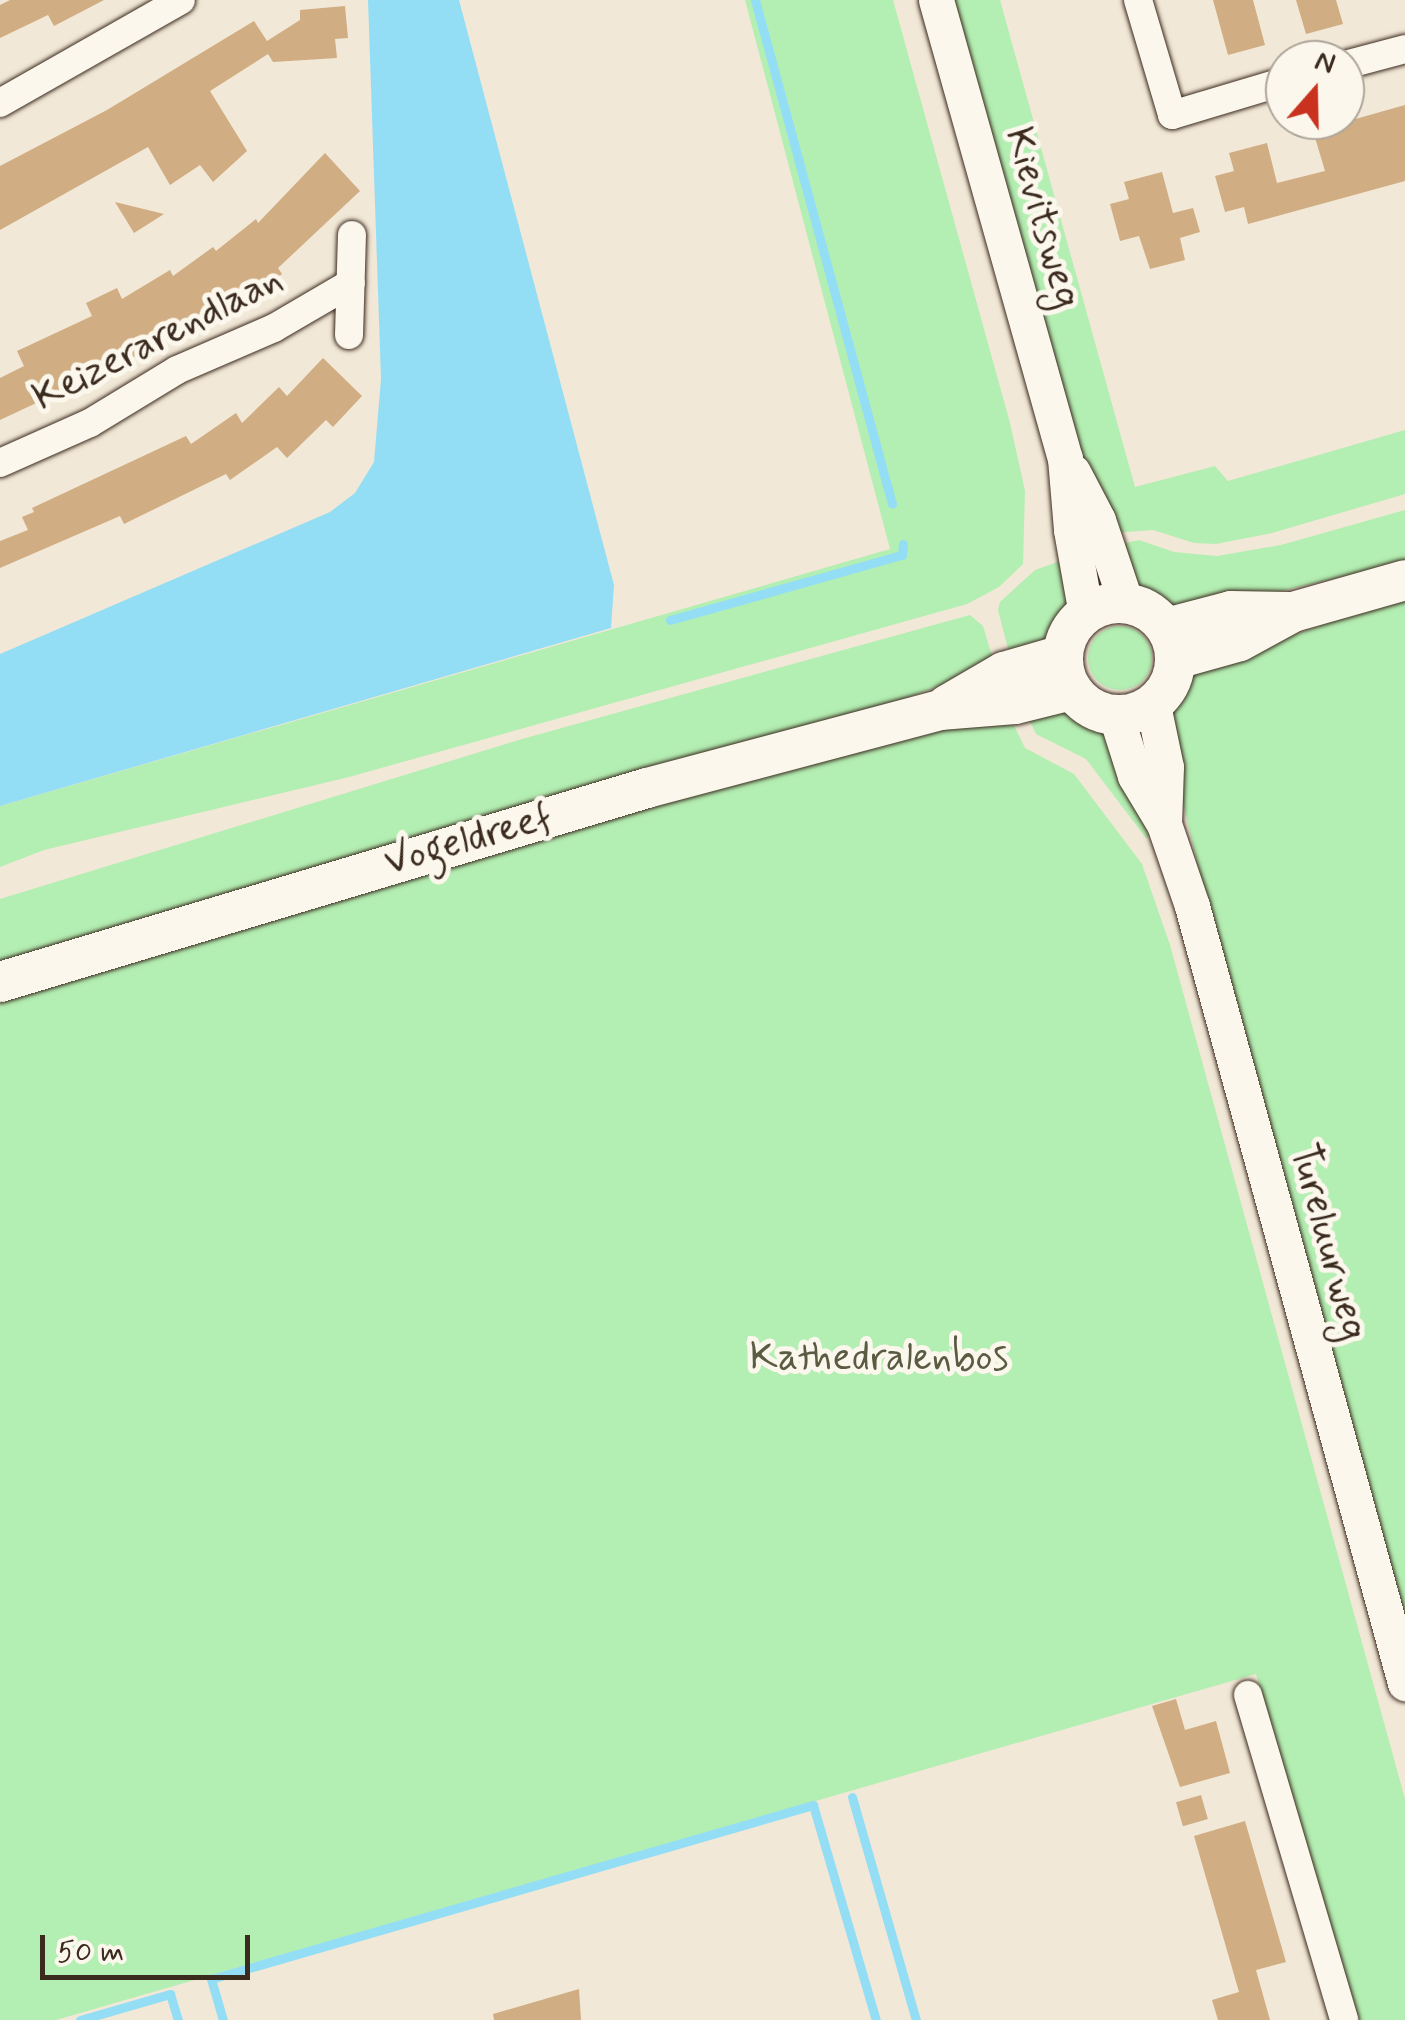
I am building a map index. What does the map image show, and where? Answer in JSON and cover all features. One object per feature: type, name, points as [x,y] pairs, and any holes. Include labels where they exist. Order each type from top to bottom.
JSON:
[{"type":"main road","points":[[1171,644],[1240,641],[1294,612],[1405,580]]},
{"type":"main road","points":[[1112,603],[1126,603],[1156,616],[1171,644],[1173,677],[1134,710],[1099,712],[1068,672],[1074,625],[1086,614],[1112,603]]},
{"type":"main road","name":"Vogeldreef","points":[[0,982],[647,788],[940,710],[1014,704],[1068,672]]},
{"type":"street","points":[[0,103],[182,0]]},
{"type":"street","name":"Kievitsweg","points":[[936,0],[1065,458],[1070,530],[1086,614]]},
{"type":"street","points":[[1138,0],[1172,115],[1265,88]]},
{"type":"street","points":[[1365,60],[1405,49]]},
{"type":"street","name":"Keizerarendlaan","points":[[349,335],[352,235]]},
{"type":"street","name":"Keizerarendlaan","points":[[0,462],[90,423],[177,370],[274,328],[351,283]]},
{"type":"street","name":"Kievitsweg","points":[[1065,458],[1098,520],[1126,603]]},
{"type":"street","name":"Tureluurweg","points":[[1134,710],[1166,767],[1164,824],[1192,906],[1405,1684]]},
{"type":"street","points":[[1248,1695],[1344,2020]]},
{"type":"green space","points":[[745,0],[893,0],[1010,423],[1025,491],[1023,564],[999,587],[967,604],[349,777],[44,850],[0,867],[0,806],[890,549]]},
{"type":"green space","points":[[953,0],[1000,0],[1135,487],[1215,466],[1228,481],[1405,430],[1405,494],[1272,533],[1216,544],[1194,543],[1153,530],[1113,533],[1082,454]]},
{"type":"green space","points":[[1405,510],[1405,562],[1243,600],[1173,609],[1136,585],[1117,545],[1139,540],[1174,552],[1217,556],[1281,545]]},
{"type":"green space","points":[[1066,559],[1069,607],[1050,639],[1011,660],[998,610],[1000,602],[1035,570]]},
{"type":"green space","points":[[1405,595],[1405,1625],[1216,941],[1165,728],[1168,708],[1192,672]]},
{"type":"green space","points":[[970,615],[983,626],[995,666],[901,700],[0,963],[0,899],[522,739]]},
{"type":"green space","points":[[1120,626],[1142,636],[1152,658],[1142,680],[1120,690],[1098,680],[1088,658],[1098,636]]},
{"type":"green space","points":[[1024,709],[1074,709],[1109,734],[1149,837],[1086,759],[1036,734]]},
{"type":"green space","name":"Kathedralenbos","points":[[1009,715],[1025,748],[1074,774],[1142,864],[1170,945],[1405,1799],[1405,2020],[1356,2020],[1256,1674],[56,2020],[0,2020],[0,995],[903,734]]},
{"type":"water","points":[[368,0],[459,0],[614,585],[611,628],[0,806],[0,654],[330,512],[355,493],[374,462],[381,379]]},
{"type":"building","points":[[10,0],[104,0],[54,26],[48,15],[0,38],[0,5]]},
{"type":"building","points":[[1213,0],[1253,0],[1265,45],[1228,55]]},
{"type":"building","points":[[1296,0],[1336,0],[1343,24],[1306,34]]},
{"type":"building","points":[[345,6],[348,38],[335,39],[337,58],[273,62],[268,54],[210,91],[247,151],[213,182],[200,165],[170,185],[148,147],[0,230],[0,166],[107,110],[254,21],[267,41],[300,20],[300,10]]},
{"type":"building","points":[[1405,105],[1405,181],[1248,224],[1244,207],[1225,212],[1215,176],[1234,171],[1229,153],[1267,143],[1277,183],[1325,171],[1316,140],[1365,140],[1365,116]]},
{"type":"building","points":[[325,153],[360,191],[278,268],[282,274],[259,293],[255,287],[213,317],[164,343],[0,420],[0,378],[24,366],[17,351],[92,316],[86,303],[117,288],[122,299],[170,270],[173,276],[213,247],[216,251],[256,219],[258,223]]},
{"type":"building","points":[[1162,172],[1173,213],[1193,208],[1200,232],[1180,238],[1185,260],[1150,269],[1139,236],[1120,241],[1110,204],[1129,199],[1124,182]]},
{"type":"building","points":[[115,202],[164,214],[134,233]]},
{"type":"building","points":[[323,358],[362,396],[333,427],[326,420],[287,458],[277,447],[230,480],[226,474],[124,524],[120,516],[0,568],[0,541],[28,530],[22,517],[34,512],[32,508],[186,436],[191,444],[236,413],[242,423],[279,387],[287,396]]},
{"type":"building","points":[[1176,1699],[1185,1730],[1216,1721],[1230,1773],[1180,1787],[1152,1706]]},
{"type":"building","points":[[1201,1795],[1208,1819],[1183,1826],[1176,1802]]},
{"type":"building","points":[[1245,1821],[1286,1962],[1256,1970],[1270,2020],[1218,2020],[1212,2000],[1239,1992],[1194,1836]]},
{"type":"building","points":[[579,1989],[581,2020],[494,2020],[493,2014]]},
{"type":"waterway","points":[[755,0],[892,504]]},
{"type":"waterway","points":[[670,620],[902,555],[903,544]]},
{"type":"waterway","points":[[852,1797],[916,2020]]},
{"type":"waterway","points":[[223,2020],[211,1979],[813,1805],[876,2020]]},
{"type":"waterway","points":[[80,2020],[170,1994],[178,2020]]}]
